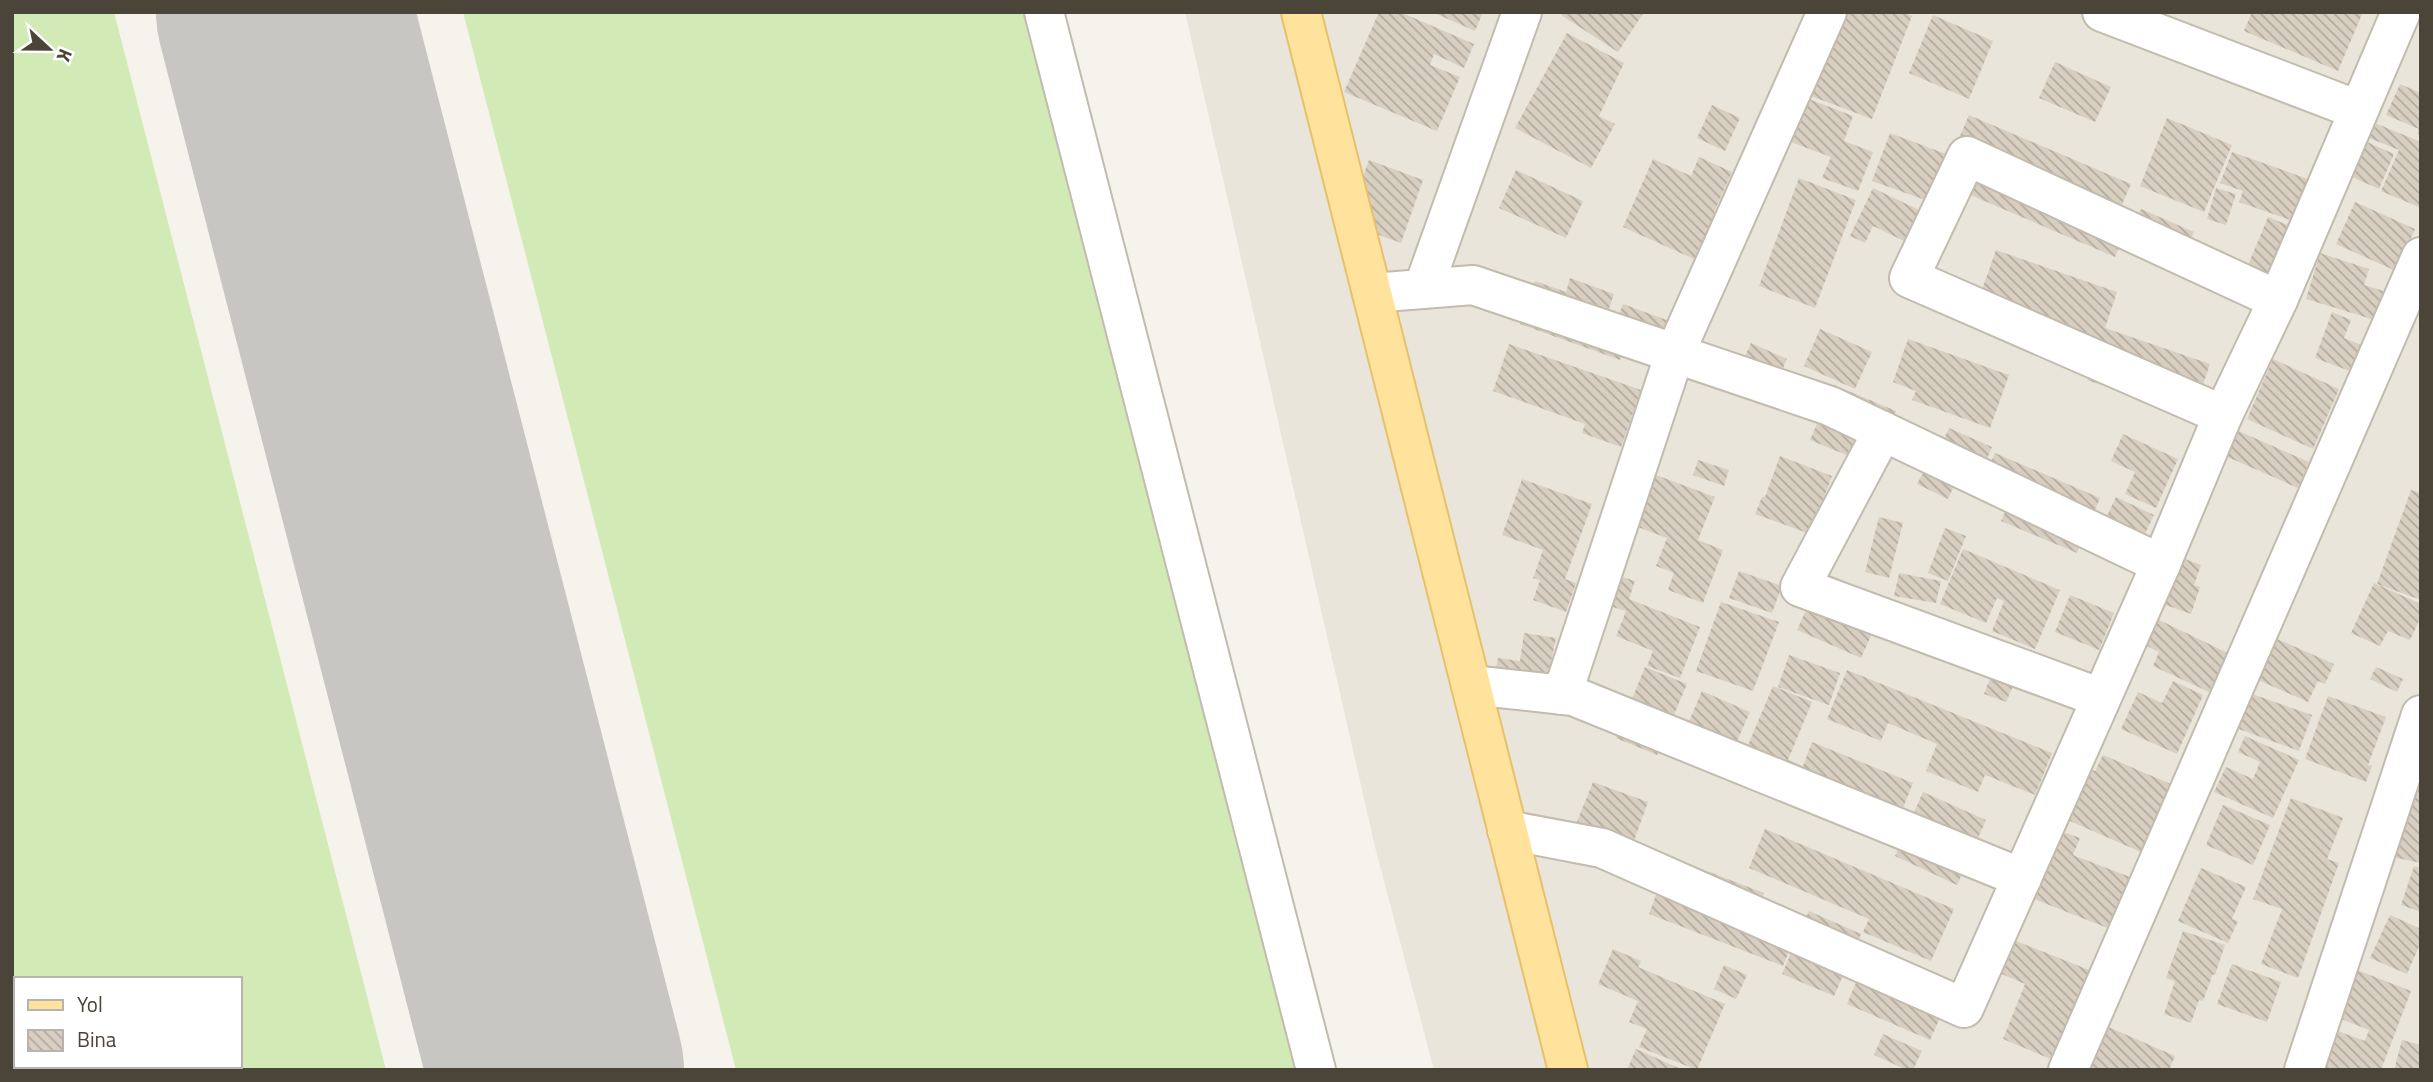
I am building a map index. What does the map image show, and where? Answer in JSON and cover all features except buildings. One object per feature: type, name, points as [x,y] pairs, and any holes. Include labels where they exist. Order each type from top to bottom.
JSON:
[{"type":"main road","points":[[1301,12],[1568,1070]]},
{"type":"street","points":[[1044,12],[1316,1070]]},
{"type":"street","points":[[1423,289],[1522,12]]},
{"type":"street","points":[[1562,695],[1675,353],[1827,12]]},
{"type":"street","points":[[2102,12],[2358,110]]},
{"type":"street","points":[[1507,830],[1602,848],[1964,1008],[2161,564],[2223,415],[2278,300],[2401,12]]},
{"type":"street","points":[[2223,415],[1909,278],[1967,156],[2278,300]]},
{"type":"street","points":[[2081,1065],[2421,257]]},
{"type":"street","points":[[1372,293],[1473,285],[1830,406],[2161,564]]},
{"type":"street","points":[[1882,431],[1800,587],[2101,698]]},
{"type":"street","points":[[1471,684],[1573,696],[2022,878]]},
{"type":"street","points":[[2304,1070],[2421,715]]},
{"type":"shaded area","points":[[1185,12],[2421,12],[2421,1070],[1434,1070],[1375,847]]},
{"type":"green space","points":[[12,12],[114,12],[386,1070],[12,1070]]},
{"type":"green space","points":[[463,12],[1024,12],[1300,1070],[736,1070]]},
{"type":"runway","points":[[284,12],[556,1070]]}]
